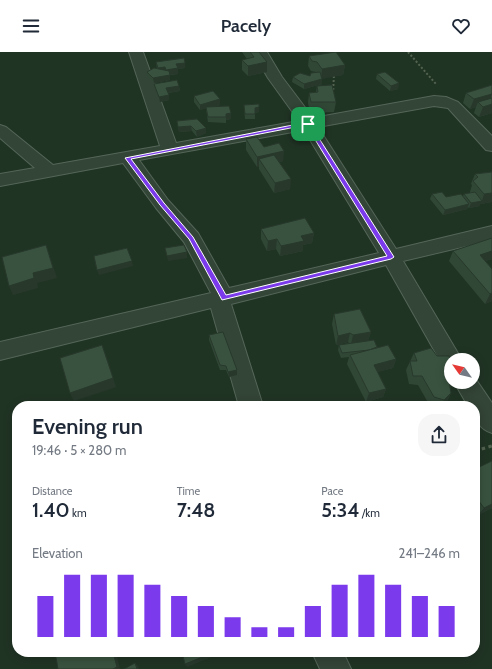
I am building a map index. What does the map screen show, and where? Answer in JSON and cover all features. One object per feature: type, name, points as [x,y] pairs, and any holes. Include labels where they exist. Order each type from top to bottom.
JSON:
[{"type":"street","points":[[136,52],[170,150]]},
{"type":"street","points":[[260,52],[274,78],[308,124],[391,257],[447,353]]},
{"type":"street","points":[[0,180],[128,158],[434,101],[446,102],[459,111],[492,146]]},
{"type":"street","points":[[0,130],[49,171]]},
{"type":"street","points":[[128,158],[162,204],[191,238],[222,299],[249,401]]},
{"type":"street","points":[[0,351],[222,299],[492,233]]},
{"type":"street","points":[[470,389],[478,401]]},
{"type":"street","points":[[480,405],[492,423]]},
{"type":"street","points":[[330,657],[336,669]]},
{"type":"path","points":[[408,52],[439,88],[446,102]]},
{"type":"path","points":[[334,72],[333,107],[337,118]]},
{"type":"path","points":[[480,450],[492,446]]},
{"type":"building","points":[[250,52],[259,52],[267,62],[248,66],[242,60],[254,57]]},
{"type":"building","points":[[336,52],[345,65],[322,69],[317,62],[312,61],[309,56]]},
{"type":"building","points":[[184,58],[185,63],[176,64],[178,68],[166,70],[165,67],[158,68],[156,62]]},
{"type":"building","points":[[154,68],[169,71],[170,75],[153,78],[147,72]]},
{"type":"building","points":[[320,72],[322,79],[304,84],[293,77],[300,73],[310,76],[311,73]]},
{"type":"building","points":[[385,72],[399,83],[391,86],[377,74]]},
{"type":"building","points":[[177,80],[179,86],[166,88],[169,95],[159,97],[154,84]]},
{"type":"building","points":[[332,85],[336,102],[311,102],[309,93],[318,92],[317,86]]},
{"type":"building","points":[[492,85],[492,94],[474,99],[466,93]]},
{"type":"building","points":[[213,91],[220,99],[200,105],[194,96]]},
{"type":"building","points":[[492,98],[492,104],[483,107],[478,102]]},
{"type":"building","points":[[259,104],[259,107],[255,108],[255,114],[245,114],[244,105]]},
{"type":"building","points":[[229,106],[231,113],[226,114],[226,117],[208,117],[206,107]]},
{"type":"building","points":[[197,119],[206,128],[196,131],[191,126],[178,127],[177,121]]},
{"type":"building","points":[[257,137],[264,147],[279,143],[284,151],[257,157],[246,139]]},
{"type":"building","points":[[274,155],[291,179],[275,183],[259,159]]},
{"type":"building","points":[[492,172],[492,193],[484,194],[473,181],[478,177],[475,174]]},
{"type":"building","points":[[442,192],[446,197],[461,194],[469,204],[445,210],[432,194]]},
{"type":"building","points":[[475,192],[482,201],[471,203],[464,194]]},
{"type":"building","points":[[305,218],[314,233],[301,236],[304,241],[281,246],[277,239],[268,241],[261,229]]},
{"type":"building","points":[[492,238],[492,251],[480,255],[492,269],[492,293],[490,294],[453,251]]},
{"type":"building","points":[[46,245],[53,268],[33,273],[34,278],[9,286],[2,257]]},
{"type":"building","points":[[184,245],[187,252],[167,256],[165,248]]},
{"type":"building","points":[[127,248],[132,261],[97,270],[94,256]]},
{"type":"building","points":[[360,309],[371,332],[353,335],[350,333],[338,336],[334,314]]},
{"type":"building","points":[[223,332],[237,370],[228,372],[226,366],[220,365],[209,335]]},
{"type":"building","points":[[374,340],[377,347],[369,350],[342,353],[339,345]]},
{"type":"building","points":[[102,345],[113,378],[70,393],[60,358]]},
{"type":"building","points":[[388,345],[396,359],[374,365],[386,389],[369,393],[350,355]]},
{"type":"building","points":[[431,348],[437,356],[444,356],[444,389],[450,389],[451,393],[444,400],[434,397],[422,376],[413,376],[410,361],[417,361],[414,353]]},
{"type":"building","points":[[492,461],[492,504],[484,508],[480,503],[480,467]]},
{"type":"building","points":[[56,657],[114,657],[117,667],[113,669],[58,669]]},
{"type":"building","points":[[183,657],[202,657],[185,664]]},
{"type":"building","points":[[135,663],[137,669],[124,669]]},
{"type":"route","points":[[308,124],[391,257],[224,298],[191,238],[179,222],[162,204],[137,168],[128,158],[308,124]]}]
